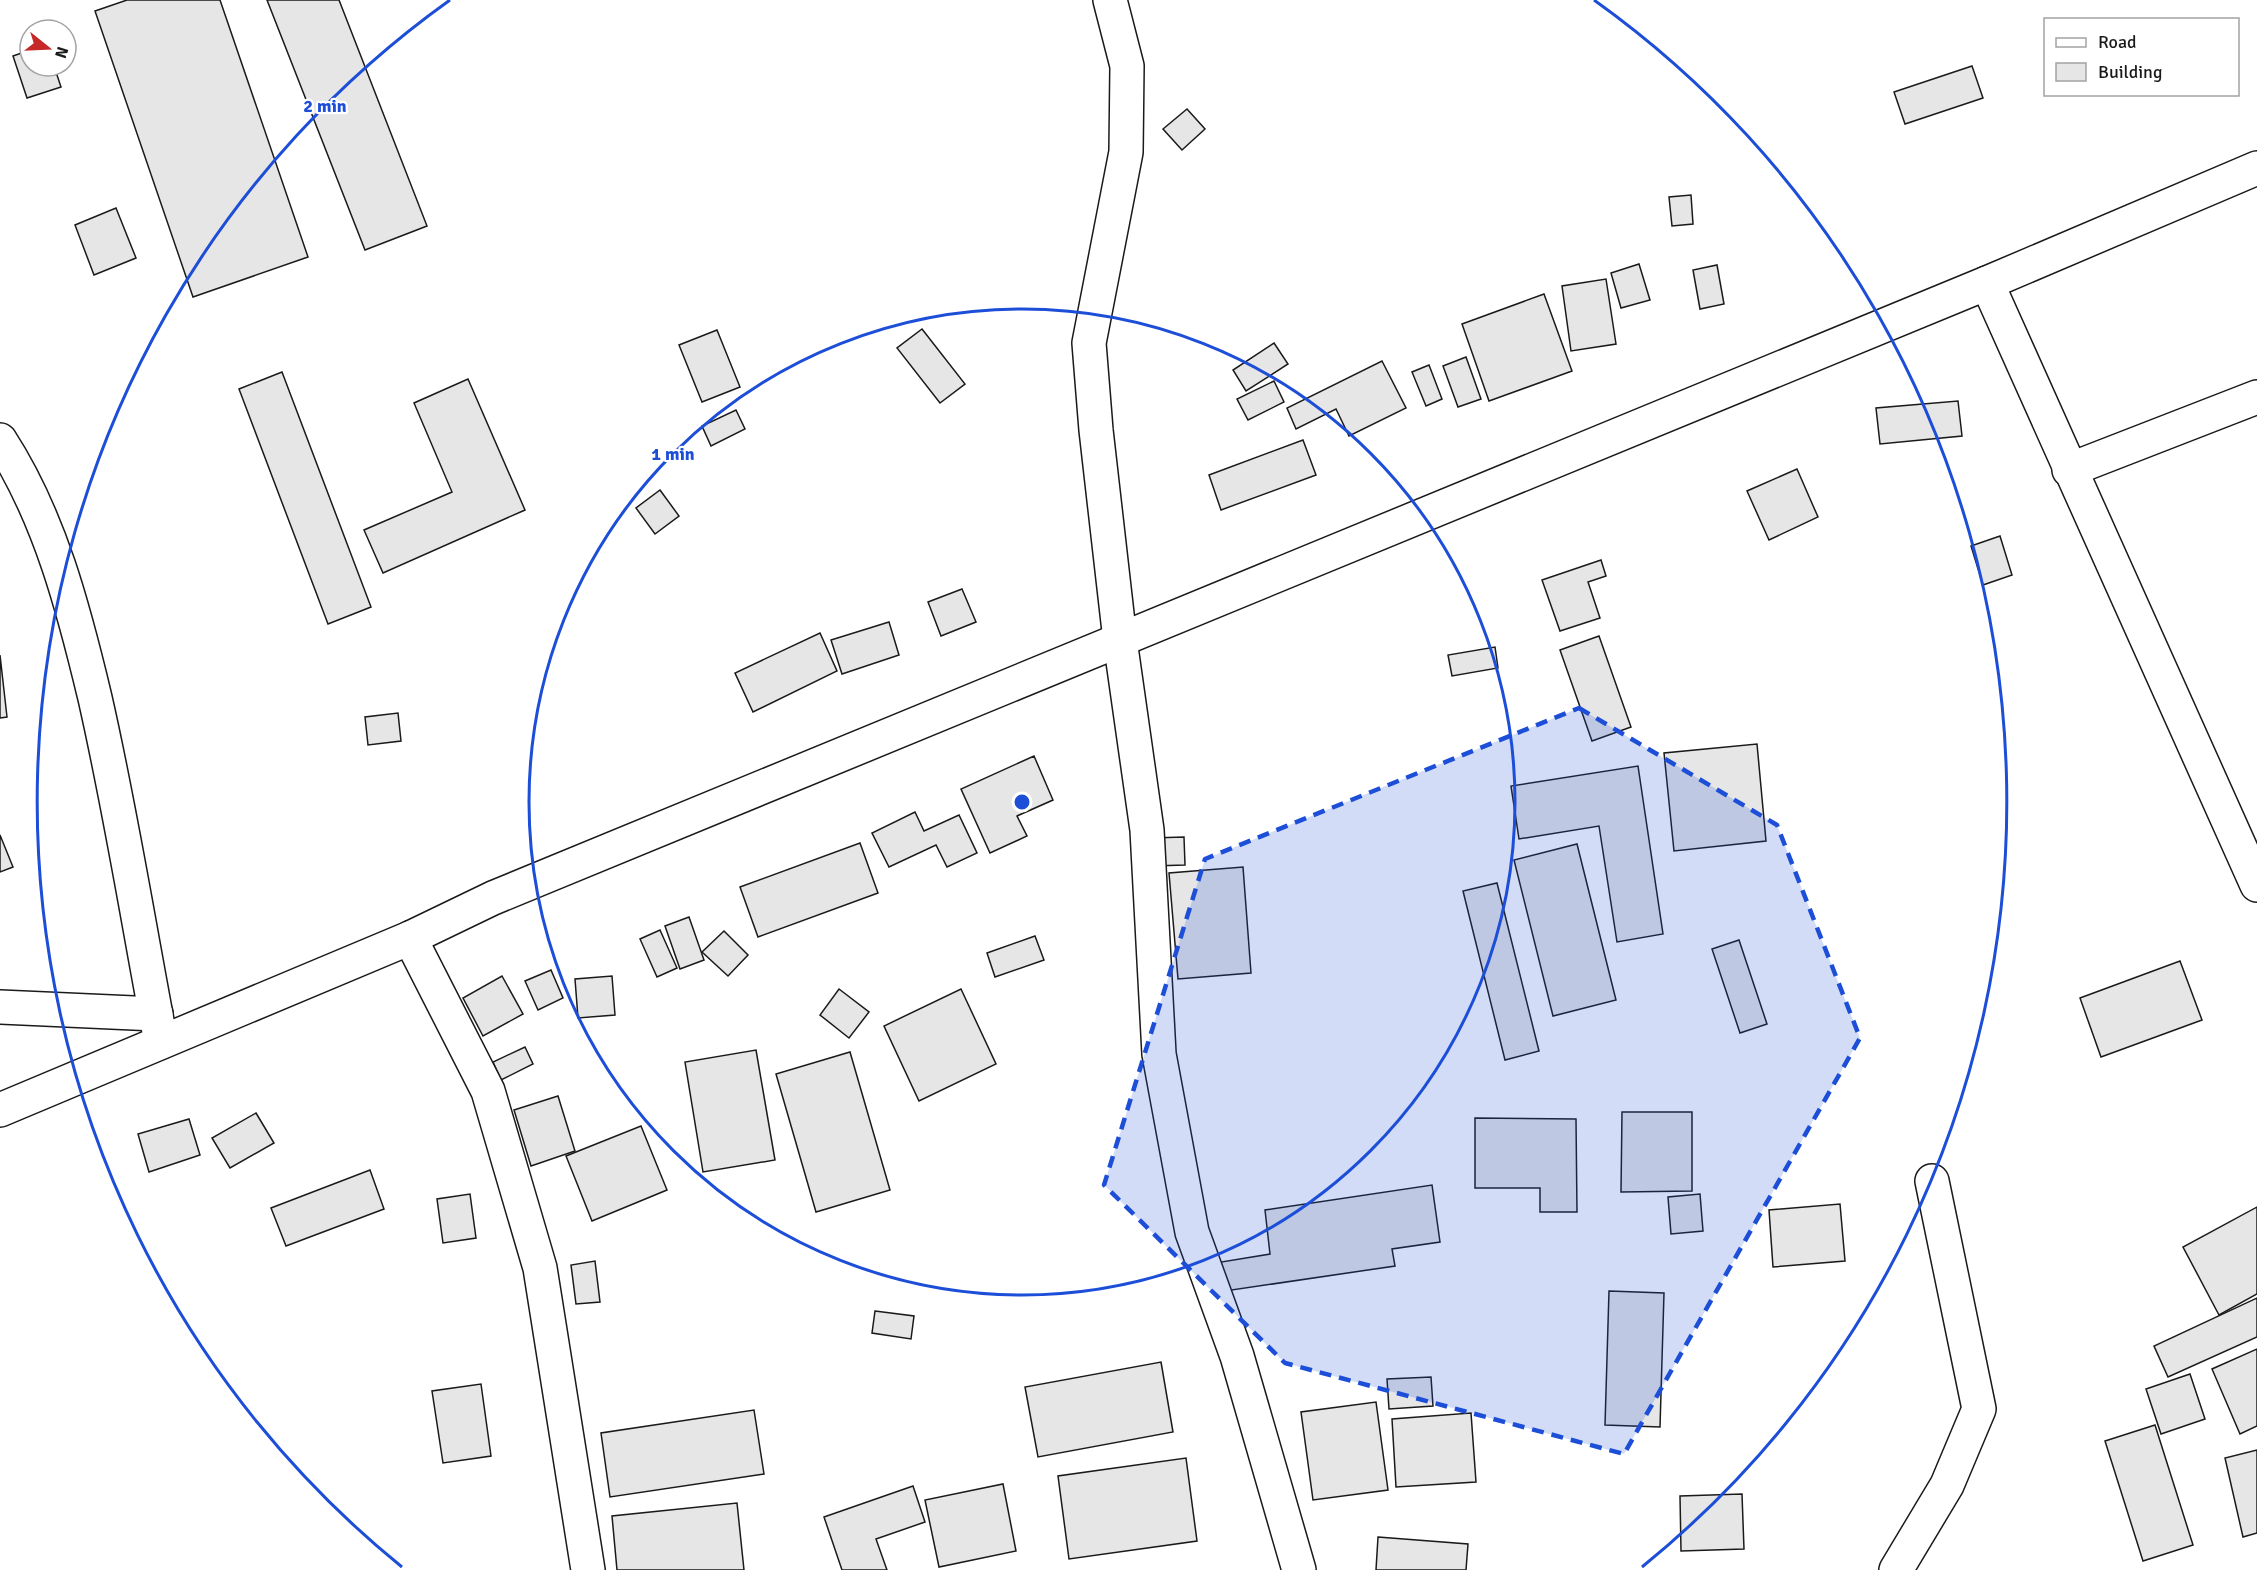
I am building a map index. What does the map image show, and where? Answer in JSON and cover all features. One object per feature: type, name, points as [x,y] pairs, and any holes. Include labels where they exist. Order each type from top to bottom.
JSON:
[{"type":"street","points":[[1110,0],[1127,66],[1126,152],[1089,343],[1120,640],[1147,830],[1159,1054],[1192,1232],[1237,1356],[1299,1570]]},
{"type":"street","points":[[0,1110],[159,1028],[410,938],[493,898],[1987,283],[2257,168]]},
{"type":"street","points":[[1987,283],[2257,885]]},
{"type":"street","points":[[2069,470],[2257,397]]},
{"type":"street","points":[[4,453],[45,528],[78,627],[108,753],[159,1028]]},
{"type":"street","points":[[410,938],[488,1091],[540,1268],[588,1570]]},
{"type":"street","points":[[0,1007],[159,1028]]},
{"type":"street","points":[[1896,1570],[1947,1485],[1979,1409],[1932,1180]]},
{"type":"highlighted area","points":[[1579,708],[1777,825],[1860,1038],[1624,1454],[1285,1363],[1104,1185],[1205,859]]},
{"type":"building","points":[[127,0],[220,0],[308,257],[193,297],[95,11]]},
{"type":"building","points":[[267,0],[339,0],[427,226],[365,250]]},
{"type":"building","points":[[18,54],[18,71],[13,56]]},
{"type":"building","points":[[1972,66],[1983,98],[1905,124],[1894,92]]},
{"type":"building","points":[[20,78],[58,78],[61,87],[27,98]]},
{"type":"building","points":[[1187,109],[1205,129],[1182,150],[1163,129]]},
{"type":"building","points":[[1691,195],[1693,224],[1672,226],[1669,197]]},
{"type":"building","points":[[116,208],[136,258],[94,275],[75,225]]},
{"type":"building","points":[[1639,264],[1650,300],[1621,308],[1611,273]]},
{"type":"building","points":[[1717,265],[1724,304],[1700,309],[1693,270]]},
{"type":"building","points":[[1606,279],[1616,344],[1571,351],[1562,286]]},
{"type":"building","points":[[1544,294],[1572,371],[1489,401],[1462,324]]},
{"type":"building","points":[[922,329],[965,384],[940,403],[897,348]]},
{"type":"building","points":[[717,330],[740,387],[702,402],[679,345]]},
{"type":"building","points":[[1274,343],[1288,364],[1246,391],[1233,370]]},
{"type":"building","points":[[1466,357],[1481,399],[1458,407],[1443,366]]},
{"type":"building","points":[[1382,361],[1406,408],[1349,436],[1336,409],[1296,429],[1287,408]]},
{"type":"building","points":[[1429,365],[1442,399],[1426,406],[1412,372]]},
{"type":"building","points":[[282,372],[371,607],[328,624],[239,389]]},
{"type":"building","points":[[468,379],[525,510],[383,573],[364,530],[452,492],[414,403]]},
{"type":"building","points":[[1274,381],[1284,402],[1248,420],[1237,399]]},
{"type":"building","points":[[1958,401],[1962,436],[1880,444],[1876,408]]},
{"type":"building","points":[[736,410],[745,429],[711,446],[702,426]]},
{"type":"building","points":[[1303,440],[1316,475],[1221,510],[1209,475]]},
{"type":"building","points":[[1797,469],[1818,517],[1769,540],[1747,491]]},
{"type":"building","points":[[660,490],[679,516],[655,534],[636,508]]},
{"type":"building","points":[[2000,536],[2012,575],[1983,585],[1971,546]]},
{"type":"building","points":[[1601,560],[1606,576],[1588,582],[1600,618],[1560,631],[1542,580]]},
{"type":"building","points":[[962,589],[976,622],[941,636],[928,602]]},
{"type":"building","points":[[889,622],[899,655],[842,674],[831,640]]},
{"type":"building","points":[[820,633],[837,671],[753,712],[735,673]]},
{"type":"building","points":[[1599,636],[1631,727],[1592,741],[1560,650]]},
{"type":"building","points":[[1495,647],[1498,668],[1452,676],[1448,655]]},
{"type":"building","points":[[0,655],[7,717],[0,718]]},
{"type":"building","points":[[398,713],[401,741],[368,745],[365,717]]},
{"type":"building","points":[[1757,744],[1766,841],[1674,851],[1664,753]]},
{"type":"building","points":[[1034,756],[1053,800],[1017,816],[1027,836],[990,853],[961,789]]},
{"type":"building","points":[[1638,766],[1663,934],[1617,942],[1599,826],[1519,839],[1511,786]]},
{"type":"building","points":[[915,812],[924,831],[959,815],[977,853],[947,867],[936,845],[889,867],[872,833]]},
{"type":"building","points":[[0,835],[13,867],[0,872]]},
{"type":"building","points":[[1184,837],[1185,865],[1152,866],[1151,838]]},
{"type":"building","points":[[860,843],[878,893],[758,937],[740,887]]},
{"type":"building","points":[[1577,844],[1616,1000],[1553,1016],[1514,860]]},
{"type":"building","points":[[1243,867],[1251,973],[1178,979],[1169,873]]},
{"type":"building","points":[[1497,883],[1539,1051],[1505,1060],[1463,891]]},
{"type":"building","points":[[689,917],[704,960],[680,969],[665,926]]},
{"type":"building","points":[[660,930],[677,968],[657,977],[640,939]]},
{"type":"building","points":[[724,931],[748,955],[728,976],[702,952]]},
{"type":"building","points":[[1035,936],[1044,960],[995,977],[987,953]]},
{"type":"building","points":[[1739,940],[1767,1024],[1740,1033],[1712,949]]},
{"type":"building","points":[[2180,961],[2202,1020],[2101,1057],[2080,998]]},
{"type":"building","points":[[551,970],[563,998],[538,1010],[525,981]]},
{"type":"building","points":[[502,976],[523,1014],[483,1036],[463,998]]},
{"type":"building","points":[[612,976],[615,1015],[578,1018],[575,979]]},
{"type":"building","points":[[839,989],[869,1012],[849,1038],[820,1015]]},
{"type":"building","points":[[961,989],[996,1064],[919,1101],[884,1026]]},
{"type":"building","points":[[525,1047],[533,1064],[501,1080],[493,1062]]},
{"type":"building","points":[[756,1050],[775,1160],[703,1172],[685,1062]]},
{"type":"building","points":[[850,1052],[890,1190],[816,1212],[776,1074]]},
{"type":"building","points":[[558,1096],[575,1151],[531,1166],[514,1110]]},
{"type":"building","points":[[1622,1112],[1692,1112],[1692,1191],[1621,1192]]},
{"type":"building","points":[[256,1113],[274,1143],[230,1168],[212,1138]]},
{"type":"building","points":[[1475,1118],[1576,1119],[1577,1212],[1540,1212],[1540,1188],[1475,1188]]},
{"type":"building","points":[[189,1119],[200,1155],[149,1172],[138,1134]]},
{"type":"building","points":[[641,1126],[667,1190],[592,1221],[566,1156]]},
{"type":"building","points":[[370,1170],[384,1209],[286,1246],[271,1208]]},
{"type":"building","points":[[1432,1185],[1440,1242],[1392,1249],[1395,1266],[1225,1291],[1221,1262],[1270,1254],[1265,1210]]},
{"type":"building","points":[[470,1194],[476,1238],[443,1243],[437,1199]]},
{"type":"building","points":[[1700,1194],[1703,1231],[1671,1234],[1668,1197]]},
{"type":"building","points":[[1840,1204],[1845,1261],[1773,1267],[1769,1210]]},
{"type":"building","points":[[2257,1207],[2257,1294],[2219,1315],[2183,1247]]},
{"type":"building","points":[[595,1261],[600,1302],[576,1304],[571,1265]]},
{"type":"building","points":[[1609,1291],[1664,1293],[1660,1427],[1605,1425]]},
{"type":"building","points":[[2257,1298],[2257,1337],[2168,1377],[2154,1346]]},
{"type":"building","points":[[875,1311],[914,1316],[911,1339],[872,1333]]},
{"type":"building","points":[[2257,1349],[2257,1426],[2240,1434],[2212,1369]]},
{"type":"building","points":[[1161,1362],[1173,1432],[1038,1457],[1025,1387]]},
{"type":"building","points":[[2190,1374],[2205,1419],[2161,1434],[2146,1389]]},
{"type":"building","points":[[1431,1377],[1433,1406],[1389,1409],[1387,1379]]},
{"type":"building","points":[[481,1384],[491,1456],[443,1463],[432,1391]]},
{"type":"building","points":[[1376,1402],[1388,1490],[1313,1500],[1301,1412]]},
{"type":"building","points":[[754,1410],[764,1474],[610,1497],[601,1433]]},
{"type":"building","points":[[1471,1413],[1476,1482],[1396,1487],[1392,1419]]},
{"type":"building","points":[[2155,1425],[2193,1545],[2143,1561],[2105,1441]]},
{"type":"building","points":[[2257,1450],[2257,1533],[2243,1537],[2225,1458]]},
{"type":"building","points":[[1186,1458],[1197,1541],[1069,1559],[1058,1476]]},
{"type":"building","points":[[1003,1484],[1016,1551],[939,1567],[925,1500]]},
{"type":"building","points":[[913,1486],[925,1522],[876,1539],[887,1570],[842,1570],[824,1517]]},
{"type":"building","points":[[1742,1494],[1744,1549],[1681,1551],[1680,1496]]},
{"type":"building","points":[[737,1503],[744,1570],[617,1570],[612,1516]]},
{"type":"building","points":[[1378,1537],[1468,1544],[1466,1570],[1376,1570]]}]
